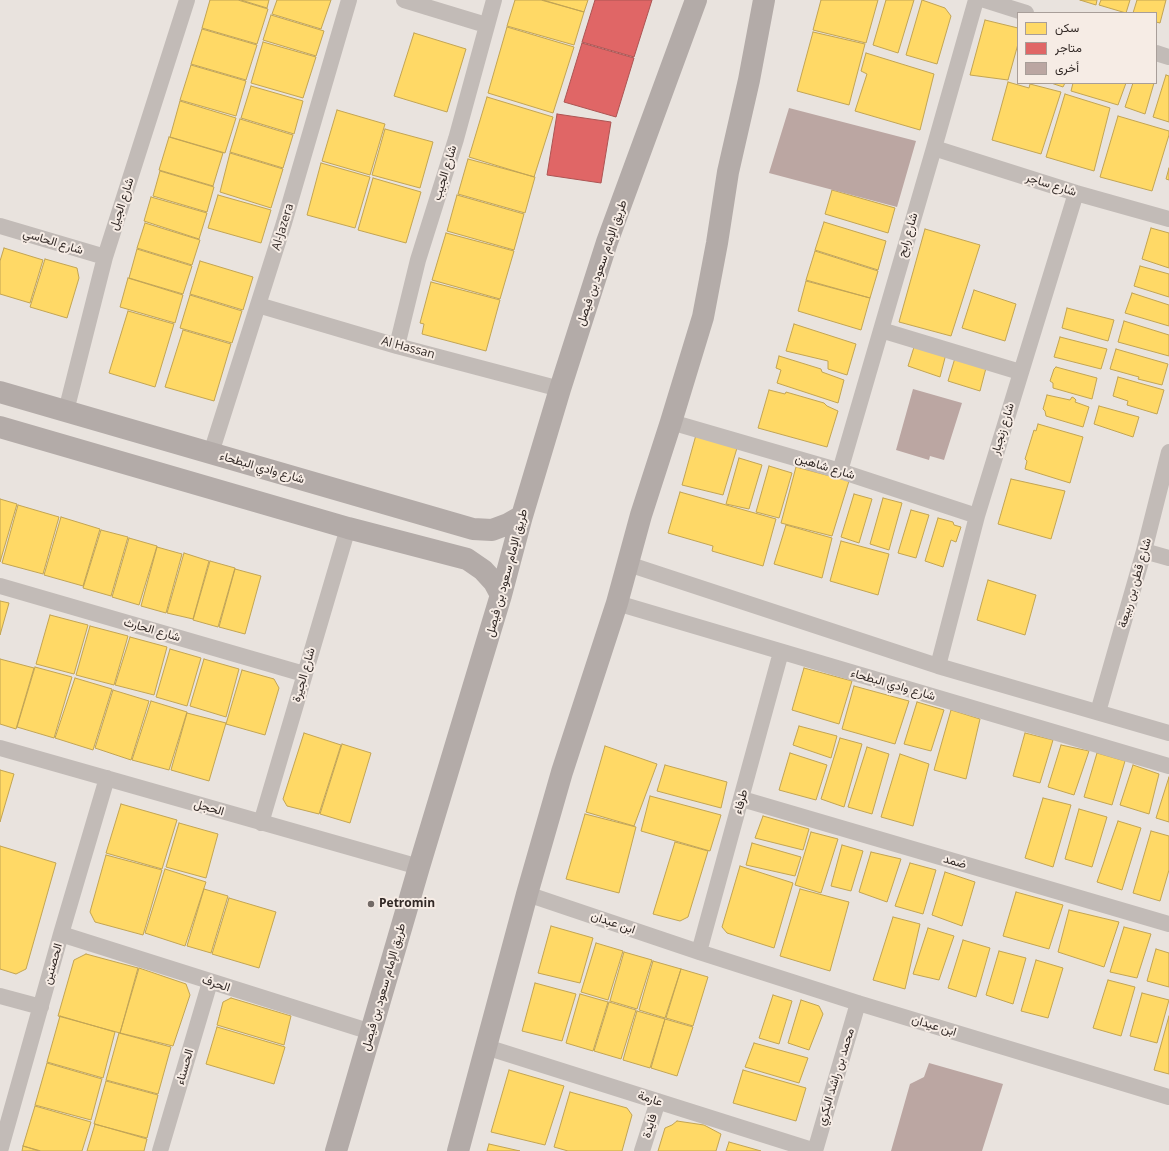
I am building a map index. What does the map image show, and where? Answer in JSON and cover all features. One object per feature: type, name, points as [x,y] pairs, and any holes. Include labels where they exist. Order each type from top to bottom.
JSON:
[{"type":"main road","points":[[663,90],[682,0]]},
{"type":"main road","name":"طريق الإمام سعود بن فيصل","points":[[336,1151],[419,867],[502,595],[522,516],[560,389],[607,242],[696,0]]},
{"type":"main road","points":[[458,1151],[527,894],[562,772],[617,603],[641,515],[703,317],[717,243],[728,172],[749,80],[764,0]]},
{"type":"main road","points":[[749,80],[779,0]]},
{"type":"main road","name":"شارع وادي البطحاء","points":[[0,392],[473,529],[492,530],[508,524],[522,516]]},
{"type":"main road","points":[[0,427],[348,528],[467,558],[483,570],[494,582],[502,595]]},
{"type":"street","name":"شارع الجيل","points":[[66,411],[105,257],[187,0]]},
{"type":"street","name":"Al-Jazera","points":[[212,453],[286,216],[349,0]]},
{"type":"street","points":[[404,0],[486,25]]},
{"type":"street","name":"شارع الجيب","points":[[397,346],[418,260],[456,139],[494,0]]},
{"type":"street","name":"شارع رابح","points":[[840,471],[976,0]]},
{"type":"street","points":[[984,0],[1023,12]]},
{"type":"street","points":[[1157,53],[1169,57]]},
{"type":"street","name":"شارع ساجر","points":[[934,148],[1076,193],[1169,219]]},
{"type":"street","name":"شارع زنجبار","points":[[938,666],[977,516],[1076,193]]},
{"type":"street","name":"شارع الحاسي","points":[[0,226],[105,257]]},
{"type":"street","name":"Al Hassan","points":[[258,305],[397,346],[560,389]]},
{"type":"street","points":[[881,330],[1020,372]]},
{"type":"street","name":"شارع شاهين","points":[[671,422],[840,471],[977,516]]},
{"type":"street","name":"شارع قطن بن ربيعة","points":[[1098,712],[1144,551],[1169,452]]},
{"type":"street","name":"شارع الجيرة","points":[[261,823],[348,528]]},
{"type":"street","points":[[1144,551],[1169,558]]},
{"type":"street","points":[[628,564],[938,666],[1169,733]]},
{"type":"street","name":"شارع الحارث","points":[[0,586],[304,674]]},
{"type":"street","name":"شارع وادي البطحاء","points":[[617,603],[1169,766]]},
{"type":"street","name":"طرفاء","points":[[699,952],[781,652]]},
{"type":"street","name":"الحجل","points":[[0,748],[419,867]]},
{"type":"street","name":"الحصنين","points":[[0,1150],[107,778]]},
{"type":"street","name":"ضمد","points":[[742,799],[1169,924]]},
{"type":"street","name":"ابن عبدان","points":[[527,894],[699,952]]},
{"type":"street","name":"الحرف","points":[[61,934],[371,1032]]},
{"type":"street","name":"ابن عيدان","points":[[699,952],[858,1003],[1169,1097]]},
{"type":"street","name":"الحسناء","points":[[160,1151],[210,982]]},
{"type":"street","points":[[0,996],[41,1007]]},
{"type":"street","name":"محمد بن راشد البكري","points":[[814,1151],[858,1003]]},
{"type":"street","name":"عارمة","points":[[486,1047],[814,1151]]},
{"type":"street","name":"فايدة","points":[[642,1151],[658,1101]]},
{"type":"building: سكن","points":[[210,0],[238,0],[268,9],[257,44],[202,28]]},
{"type":"building: سكن","points":[[241,0],[269,0],[267,8]]},
{"type":"building: سكن","points":[[277,0],[331,0],[321,29],[272,14]]},
{"type":"building: سكن","points":[[515,0],[541,0],[584,12],[574,45],[507,26]]},
{"type":"building: سكن","points":[[543,0],[588,0],[584,12]]},
{"type":"building: سكن","points":[[821,0],[878,0],[866,43],[813,30]]},
{"type":"building: سكن","points":[[886,0],[914,0],[898,53],[873,45]]},
{"type":"building: سكن","points":[[922,0],[945,8],[951,16],[937,64],[906,55]]},
{"type":"building: سكن","points":[[1080,0],[1097,0],[1096,5]]},
{"type":"building: سكن","points":[[1101,0],[1130,0],[1126,12],[1099,5]]},
{"type":"building: سكن","points":[[1137,0],[1166,0],[1160,23],[1157,22],[1157,12],[1133,12]]},
{"type":"building: سكن","points":[[271,15],[324,31],[316,56],[263,40]]},
{"type":"building: سكن","points":[[985,20],[1017,28],[1017,48],[1008,80],[970,75]]},
{"type":"building: سكن","points":[[507,27],[574,47],[553,113],[488,93]]},
{"type":"building: سكن","points":[[202,29],[257,45],[246,80],[191,64]]},
{"type":"building: سكن","points":[[813,32],[865,44],[849,105],[797,91]]},
{"type":"building: سكن","points":[[414,33],[466,49],[447,112],[394,96]]},
{"type":"building: سكن","points":[[263,42],[316,57],[303,98],[251,83]]},
{"type":"building: سكن","points":[[866,53],[934,74],[920,130],[855,111],[867,74],[861,71]]},
{"type":"building: سكن","points":[[191,65],[246,81],[236,116],[180,100]]},
{"type":"building: سكن","points":[[1166,75],[1169,76],[1169,122],[1153,117]]},
{"type":"building: سكن","points":[[1008,82],[1029,88],[1030,84],[1061,92],[1041,154],[992,140]]},
{"type":"building: سكن","points":[[1054,84],[1064,84],[1063,87]]},
{"type":"building: سكن","points":[[1073,84],[1126,84],[1118,105],[1071,91]]},
{"type":"building: سكن","points":[[1133,84],[1154,84],[1145,114],[1125,107]]},
{"type":"building: سكن","points":[[251,86],[303,101],[294,134],[241,118]]},
{"type":"building: سكن","points":[[1065,94],[1110,108],[1094,171],[1046,157]]},
{"type":"building: سكن","points":[[487,97],[553,117],[534,177],[469,157]]},
{"type":"building: سكن","points":[[180,101],[236,118],[225,153],[170,137]]},
{"type":"building: سكن","points":[[337,110],[385,124],[370,175],[322,161]]},
{"type":"building: سكن","points":[[1118,116],[1169,131],[1152,191],[1100,177]]},
{"type":"building: سكن","points":[[240,119],[293,135],[283,168],[230,152]]},
{"type":"building: سكن","points":[[385,129],[433,142],[420,188],[372,175]]},
{"type":"building: سكن","points":[[169,137],[223,153],[213,186],[159,170]]},
{"type":"building: سكن","points":[[230,153],[283,169],[271,208],[220,192]]},
{"type":"building: سكن","points":[[468,159],[535,177],[525,213],[458,194]]},
{"type":"building: سكن","points":[[321,163],[370,177],[355,228],[307,215]]},
{"type":"building: سكن","points":[[1169,168],[1169,180],[1166,179]]},
{"type":"building: سكن","points":[[160,171],[214,187],[207,212],[153,196]]},
{"type":"building: سكن","points":[[373,178],[421,192],[406,243],[358,230]]},
{"type":"building: سكن","points":[[832,190],[895,208],[888,233],[825,214]]},
{"type":"building: سكن","points":[[218,195],[271,210],[261,243],[208,228]]},
{"type":"building: سكن","points":[[457,195],[524,214],[514,250],[447,231]]},
{"type":"building: سكن","points":[[151,197],[207,213],[199,239],[144,221]]},
{"type":"building: سكن","points":[[824,222],[886,241],[878,270],[815,250]]},
{"type":"building: سكن","points":[[145,223],[200,240],[192,265],[137,248]]},
{"type":"building: سكن","points":[[1151,228],[1169,233],[1169,268],[1142,259]]},
{"type":"building: سكن","points":[[925,229],[980,245],[951,336],[899,322]]},
{"type":"building: سكن","points":[[446,233],[514,251],[500,299],[432,280]]},
{"type":"building: سكن","points":[[4,248],[43,260],[30,303],[0,294],[0,261]]},
{"type":"building: سكن","points":[[137,249],[192,266],[183,294],[129,278]]},
{"type":"building: سكن","points":[[815,251],[878,271],[870,298],[806,280]]},
{"type":"building: سكن","points":[[45,259],[77,268],[79,278],[67,318],[30,307]]},
{"type":"building: سكن","points":[[200,261],[253,277],[243,310],[190,294]]},
{"type":"building: سكن","points":[[1140,266],[1169,274],[1169,297],[1134,286]]},
{"type":"building: سكن","points":[[128,278],[183,295],[175,323],[120,307]]},
{"type":"building: سكن","points":[[806,281],[870,298],[861,330],[798,311]]},
{"type":"building: سكن","points":[[431,282],[500,300],[486,351],[422,334],[424,324],[420,323]]},
{"type":"building: سكن","points":[[974,290],[1016,304],[1005,341],[962,328]]},
{"type":"building: سكن","points":[[1132,293],[1169,305],[1169,326],[1125,313]]},
{"type":"building: سكن","points":[[190,295],[242,311],[232,343],[180,328]]},
{"type":"building: سكن","points":[[1067,308],[1114,320],[1108,341],[1062,328]]},
{"type":"building: سكن","points":[[128,311],[174,324],[155,387],[109,373]]},
{"type":"building: سكن","points":[[1124,321],[1169,335],[1169,356],[1118,342]]},
{"type":"building: سكن","points":[[794,324],[856,344],[847,375],[828,369],[828,361],[786,351]]},
{"type":"building: سكن","points":[[183,330],[231,344],[214,401],[165,387]]},
{"type":"building: سكن","points":[[1060,337],[1107,349],[1101,369],[1054,357]]},
{"type":"building: سكن","points":[[915,344],[946,354],[940,377],[908,366]]},
{"type":"building: سكن","points":[[1116,349],[1168,364],[1162,385],[1138,379],[1139,377],[1110,369]]},
{"type":"building: سكن","points":[[779,356],[821,369],[822,372],[844,380],[838,403],[777,383],[781,370],[776,368]]},
{"type":"building: سكن","points":[[955,358],[986,368],[980,391],[948,381]]},
{"type":"building: سكن","points":[[1056,367],[1097,378],[1092,399],[1053,388],[1053,383],[1050,381]]},
{"type":"building: سكن","points":[[1118,377],[1164,390],[1157,414],[1127,405],[1128,401],[1113,396]]},
{"type":"building: سكن","points":[[769,390],[785,394],[786,392],[824,403],[838,411],[827,447],[758,428]]},
{"type":"building: سكن","points":[[1047,395],[1070,400],[1072,397],[1076,400],[1075,402],[1089,407],[1083,427],[1046,416],[1043,409]]},
{"type":"building: سكن","points":[[1099,406],[1139,417],[1133,437],[1094,424]]},
{"type":"building: سكن","points":[[1038,424],[1083,437],[1070,483],[1025,469],[1027,461],[1025,459],[1034,430],[1036,431]]},
{"type":"building: سكن","points":[[696,435],[737,448],[723,495],[682,485]]},
{"type":"building: سكن","points":[[739,458],[762,465],[749,509],[726,504]]},
{"type":"building: سكن","points":[[769,466],[792,473],[779,518],[756,512]]},
{"type":"building: سكن","points":[[796,467],[849,481],[832,536],[781,523]]},
{"type":"building: سكن","points":[[1011,479],[1065,491],[1051,539],[998,524]]},
{"type":"building: سكن","points":[[680,492],[776,519],[763,566],[712,551],[713,546],[668,533]]},
{"type":"building: سكن","points":[[854,494],[872,499],[859,543],[841,537]]},
{"type":"building: سكن","points":[[883,498],[902,503],[889,550],[870,544]]},
{"type":"building: سكن","points":[[0,499],[17,504],[0,562]]},
{"type":"building: سكن","points":[[18,505],[59,517],[43,574],[2,563]]},
{"type":"building: سكن","points":[[911,510],[929,515],[916,558],[898,553]]},
{"type":"building: سكن","points":[[61,517],[100,529],[83,586],[44,575]]},
{"type":"building: سكن","points":[[938,518],[953,522],[954,525],[961,527],[956,542],[951,540],[943,567],[925,561]]},
{"type":"building: سكن","points":[[786,525],[832,538],[822,578],[774,564]]},
{"type":"building: سكن","points":[[101,530],[128,537],[111,596],[83,588]]},
{"type":"building: سكن","points":[[129,538],[157,546],[139,605],[112,597]]},
{"type":"building: سكن","points":[[841,541],[889,554],[878,595],[830,581]]},
{"type":"building: سكن","points":[[157,547],[182,554],[166,613],[141,606]]},
{"type":"building: سكن","points":[[184,553],[209,561],[193,619],[167,613]]},
{"type":"building: سكن","points":[[210,561],[235,568],[218,627],[193,620]]},
{"type":"building: سكن","points":[[235,569],[261,576],[245,634],[219,627]]},
{"type":"building: سكن","points":[[988,580],[1036,595],[1025,635],[977,620]]},
{"type":"building: سكن","points":[[0,601],[9,603],[0,635]]},
{"type":"building: سكن","points":[[50,615],[88,625],[74,674],[36,664]]},
{"type":"building: سكن","points":[[90,626],[128,636],[114,685],[76,675]]},
{"type":"building: سكن","points":[[130,637],[167,647],[154,695],[115,685]]},
{"type":"building: سكن","points":[[170,649],[201,658],[187,706],[156,697]]},
{"type":"building: سكن","points":[[0,659],[34,668],[16,729],[0,724]]},
{"type":"building: سكن","points":[[204,659],[239,669],[226,717],[190,706]]},
{"type":"building: سكن","points":[[35,667],[72,677],[54,738],[17,727]]},
{"type":"building: سكن","points":[[804,668],[852,681],[839,724],[792,710]]},
{"type":"building: سكن","points":[[242,670],[274,679],[279,688],[265,735],[226,724]]},
{"type":"building: سكن","points":[[75,678],[112,689],[93,750],[55,738]]},
{"type":"building: سكن","points":[[854,686],[909,701],[895,744],[842,729]]},
{"type":"building: سكن","points":[[113,690],[149,701],[131,760],[95,748]]},
{"type":"building: سكن","points":[[151,701],[187,712],[169,770],[132,760]]},
{"type":"building: سكن","points":[[917,702],[944,710],[931,751],[904,744]]},
{"type":"building: سكن","points":[[951,710],[980,719],[966,779],[934,770]]},
{"type":"building: سكن","points":[[187,713],[226,723],[209,781],[171,770]]},
{"type":"building: سكن","points":[[799,726],[837,736],[831,758],[793,745]]},
{"type":"building: سكن","points":[[304,733],[341,745],[319,814],[287,806],[283,799]]},
{"type":"building: سكن","points":[[1025,733],[1053,740],[1040,783],[1013,776]]},
{"type":"building: سكن","points":[[840,738],[862,744],[844,807],[821,799]]},
{"type":"building: سكن","points":[[342,744],[371,753],[350,823],[320,814]]},
{"type":"building: سكن","points":[[1061,745],[1089,751],[1074,795],[1048,787]]},
{"type":"building: سكن","points":[[605,746],[657,764],[634,826],[586,812]]},
{"type":"building: سكن","points":[[867,747],[889,754],[872,814],[848,807]]},
{"type":"building: سكن","points":[[790,753],[827,765],[816,800],[779,790]]},
{"type":"building: سكن","points":[[1097,753],[1125,761],[1112,805],[1084,797]]},
{"type":"building: سكن","points":[[900,754],[929,764],[913,826],[881,817]]},
{"type":"building: سكن","points":[[665,765],[727,782],[721,808],[657,791]]},
{"type":"building: سكن","points":[[1133,765],[1159,774],[1149,814],[1120,805]]},
{"type":"building: سكن","points":[[0,770],[14,774],[0,822]]},
{"type":"building: سكن","points":[[1169,777],[1169,822],[1156,818]]},
{"type":"building: سكن","points":[[650,796],[721,815],[710,851],[641,831]]},
{"type":"building: سكن","points":[[1043,798],[1071,805],[1053,867],[1025,858]]},
{"type":"building: سكن","points":[[121,804],[177,820],[162,869],[106,853]]},
{"type":"building: سكن","points":[[1079,809],[1107,817],[1092,867],[1065,859]]},
{"type":"building: سكن","points":[[585,814],[636,827],[619,893],[566,879]]},
{"type":"building: سكن","points":[[763,816],[809,829],[803,850],[755,838]]},
{"type":"building: سكن","points":[[1118,821],[1141,828],[1122,890],[1097,882]]},
{"type":"building: سكن","points":[[179,823],[218,834],[206,878],[166,867]]},
{"type":"building: سكن","points":[[1151,831],[1169,836],[1169,870],[1160,901],[1133,893]]},
{"type":"building: سكن","points":[[811,832],[838,839],[821,893],[795,885]]},
{"type":"building: سكن","points":[[675,842],[708,851],[688,917],[680,921],[653,914]]},
{"type":"building: سكن","points":[[752,843],[801,857],[795,876],[746,865]]},
{"type":"building: سكن","points":[[842,845],[863,851],[851,891],[831,886]]},
{"type":"building: سكن","points":[[0,846],[56,863],[26,969],[16,974],[0,969]]},
{"type":"building: سكن","points":[[871,852],[901,859],[887,902],[859,892]]},
{"type":"building: سكن","points":[[106,855],[162,870],[143,935],[95,922],[90,912]]},
{"type":"building: سكن","points":[[910,863],[936,870],[923,914],[895,906]]},
{"type":"building: سكن","points":[[740,866],[793,883],[774,948],[727,933],[722,927]]},
{"type":"building: سكن","points":[[165,869],[206,882],[185,946],[145,933]]},
{"type":"building: سكن","points":[[945,872],[975,882],[962,926],[932,915]]},
{"type":"building: سكن","points":[[204,889],[228,896],[211,953],[187,946]]},
{"type":"building: سكن","points":[[800,889],[849,902],[830,971],[780,956]]},
{"type":"building: سكن","points":[[1016,892],[1063,905],[1049,949],[1003,936]]},
{"type":"building: سكن","points":[[229,898],[276,912],[259,968],[212,954]]},
{"type":"building: سكن","points":[[1069,910],[1119,922],[1104,967],[1058,952]]},
{"type":"building: سكن","points":[[893,917],[920,924],[905,989],[873,980]]},
{"type":"building: سكن","points":[[551,926],[593,938],[580,983],[538,973]]},
{"type":"building: سكن","points":[[1124,927],[1151,934],[1137,978],[1110,972]]},
{"type":"building: سكن","points":[[928,928],[954,936],[939,980],[913,974]]},
{"type":"building: سكن","points":[[963,940],[990,948],[976,997],[948,988]]},
{"type":"building: سكن","points":[[596,943],[623,951],[608,1000],[581,992]]},
{"type":"building: سكن","points":[[1156,949],[1169,953],[1169,987],[1147,981]]},
{"type":"building: سكن","points":[[999,951],[1026,958],[1013,1004],[986,995]]},
{"type":"building: سكن","points":[[624,952],[652,960],[637,1009],[610,1001]]},
{"type":"building: سكن","points":[[86,954],[138,968],[120,1033],[58,1016],[74,960]]},
{"type":"building: سكن","points":[[1036,960],[1063,968],[1048,1018],[1021,1011]]},
{"type":"building: سكن","points":[[653,961],[681,969],[665,1018],[639,1010]]},
{"type":"building: سكن","points":[[139,968],[186,984],[190,995],[173,1046],[120,1033]]},
{"type":"building: سكن","points":[[681,969],[708,977],[693,1026],[666,1018]]},
{"type":"building: سكن","points":[[1108,980],[1135,987],[1121,1036],[1093,1028]]},
{"type":"building: سكن","points":[[535,983],[576,994],[562,1041],[522,1031]]},
{"type":"building: سكن","points":[[1142,993],[1169,1000],[1157,1043],[1130,1036]]},
{"type":"building: سكن","points":[[580,994],[608,1002],[593,1051],[566,1043]]},
{"type":"building: سكن","points":[[773,995],[792,1001],[779,1044],[759,1038]]},
{"type":"building: سكن","points":[[231,998],[291,1016],[284,1045],[217,1025],[223,1002]]},
{"type":"building: سكن","points":[[801,1000],[819,1006],[823,1014],[809,1050],[788,1043]]},
{"type":"building: سكن","points":[[609,1002],[636,1010],[621,1059],[594,1051]]},
{"type":"building: سكن","points":[[637,1011],[665,1019],[650,1068],[623,1060]]},
{"type":"building: سكن","points":[[60,1016],[115,1032],[103,1078],[47,1062]]},
{"type":"building: سكن","points":[[1169,1016],[1169,1074],[1154,1070]]},
{"type":"building: سكن","points":[[665,1019],[693,1027],[677,1076],[651,1068]]},
{"type":"building: سكن","points":[[217,1027],[285,1047],[274,1084],[206,1064]]},
{"type":"building: سكن","points":[[119,1033],[171,1047],[158,1094],[106,1080]]},
{"type":"building: سكن","points":[[754,1043],[808,1058],[799,1083],[745,1067]]},
{"type":"building: سكن","points":[[47,1063],[102,1079],[91,1120],[35,1105]]},
{"type":"building: سكن","points":[[509,1070],[564,1086],[545,1145],[491,1132]]},
{"type":"building: سكن","points":[[743,1070],[806,1088],[796,1121],[733,1103]]},
{"type":"building: سكن","points":[[106,1081],[158,1095],[147,1138],[94,1124]]},
{"type":"building: سكن","points":[[570,1092],[627,1108],[632,1115],[622,1151],[568,1151],[554,1147]]},
{"type":"building: سكن","points":[[35,1106],[91,1122],[82,1151],[41,1151],[23,1146]]},
{"type":"building: سكن","points":[[677,1121],[704,1125],[721,1134],[716,1151],[658,1151],[665,1128]]},
{"type":"building: سكن","points":[[95,1124],[147,1139],[144,1151],[87,1151]]},
{"type":"building: سكن","points":[[729,1142],[761,1151],[726,1151]]},
{"type":"building: سكن","points":[[489,1144],[520,1151],[487,1151]]},
{"type":"building: سكن","points":[[23,1146],[39,1151],[22,1151]]},
{"type":"building: متاجر","points":[[595,0],[652,0],[634,57],[582,42]]},
{"type":"building: متاجر","points":[[582,43],[634,58],[616,117],[564,102]]},
{"type":"building: متاجر","points":[[557,114],[611,122],[601,183],[547,175]]},
{"type":"building: أخرى","points":[[789,108],[916,141],[897,207],[769,173]]},
{"type":"building: أخرى","points":[[913,389],[962,403],[944,460],[930,456],[929,460],[896,450]]},
{"type":"building: أخرى","points":[[929,1063],[1003,1084],[982,1151],[891,1151],[910,1084],[924,1077]]},
{"type":"place","name":"Petromin","points":[[371,904]]}]
